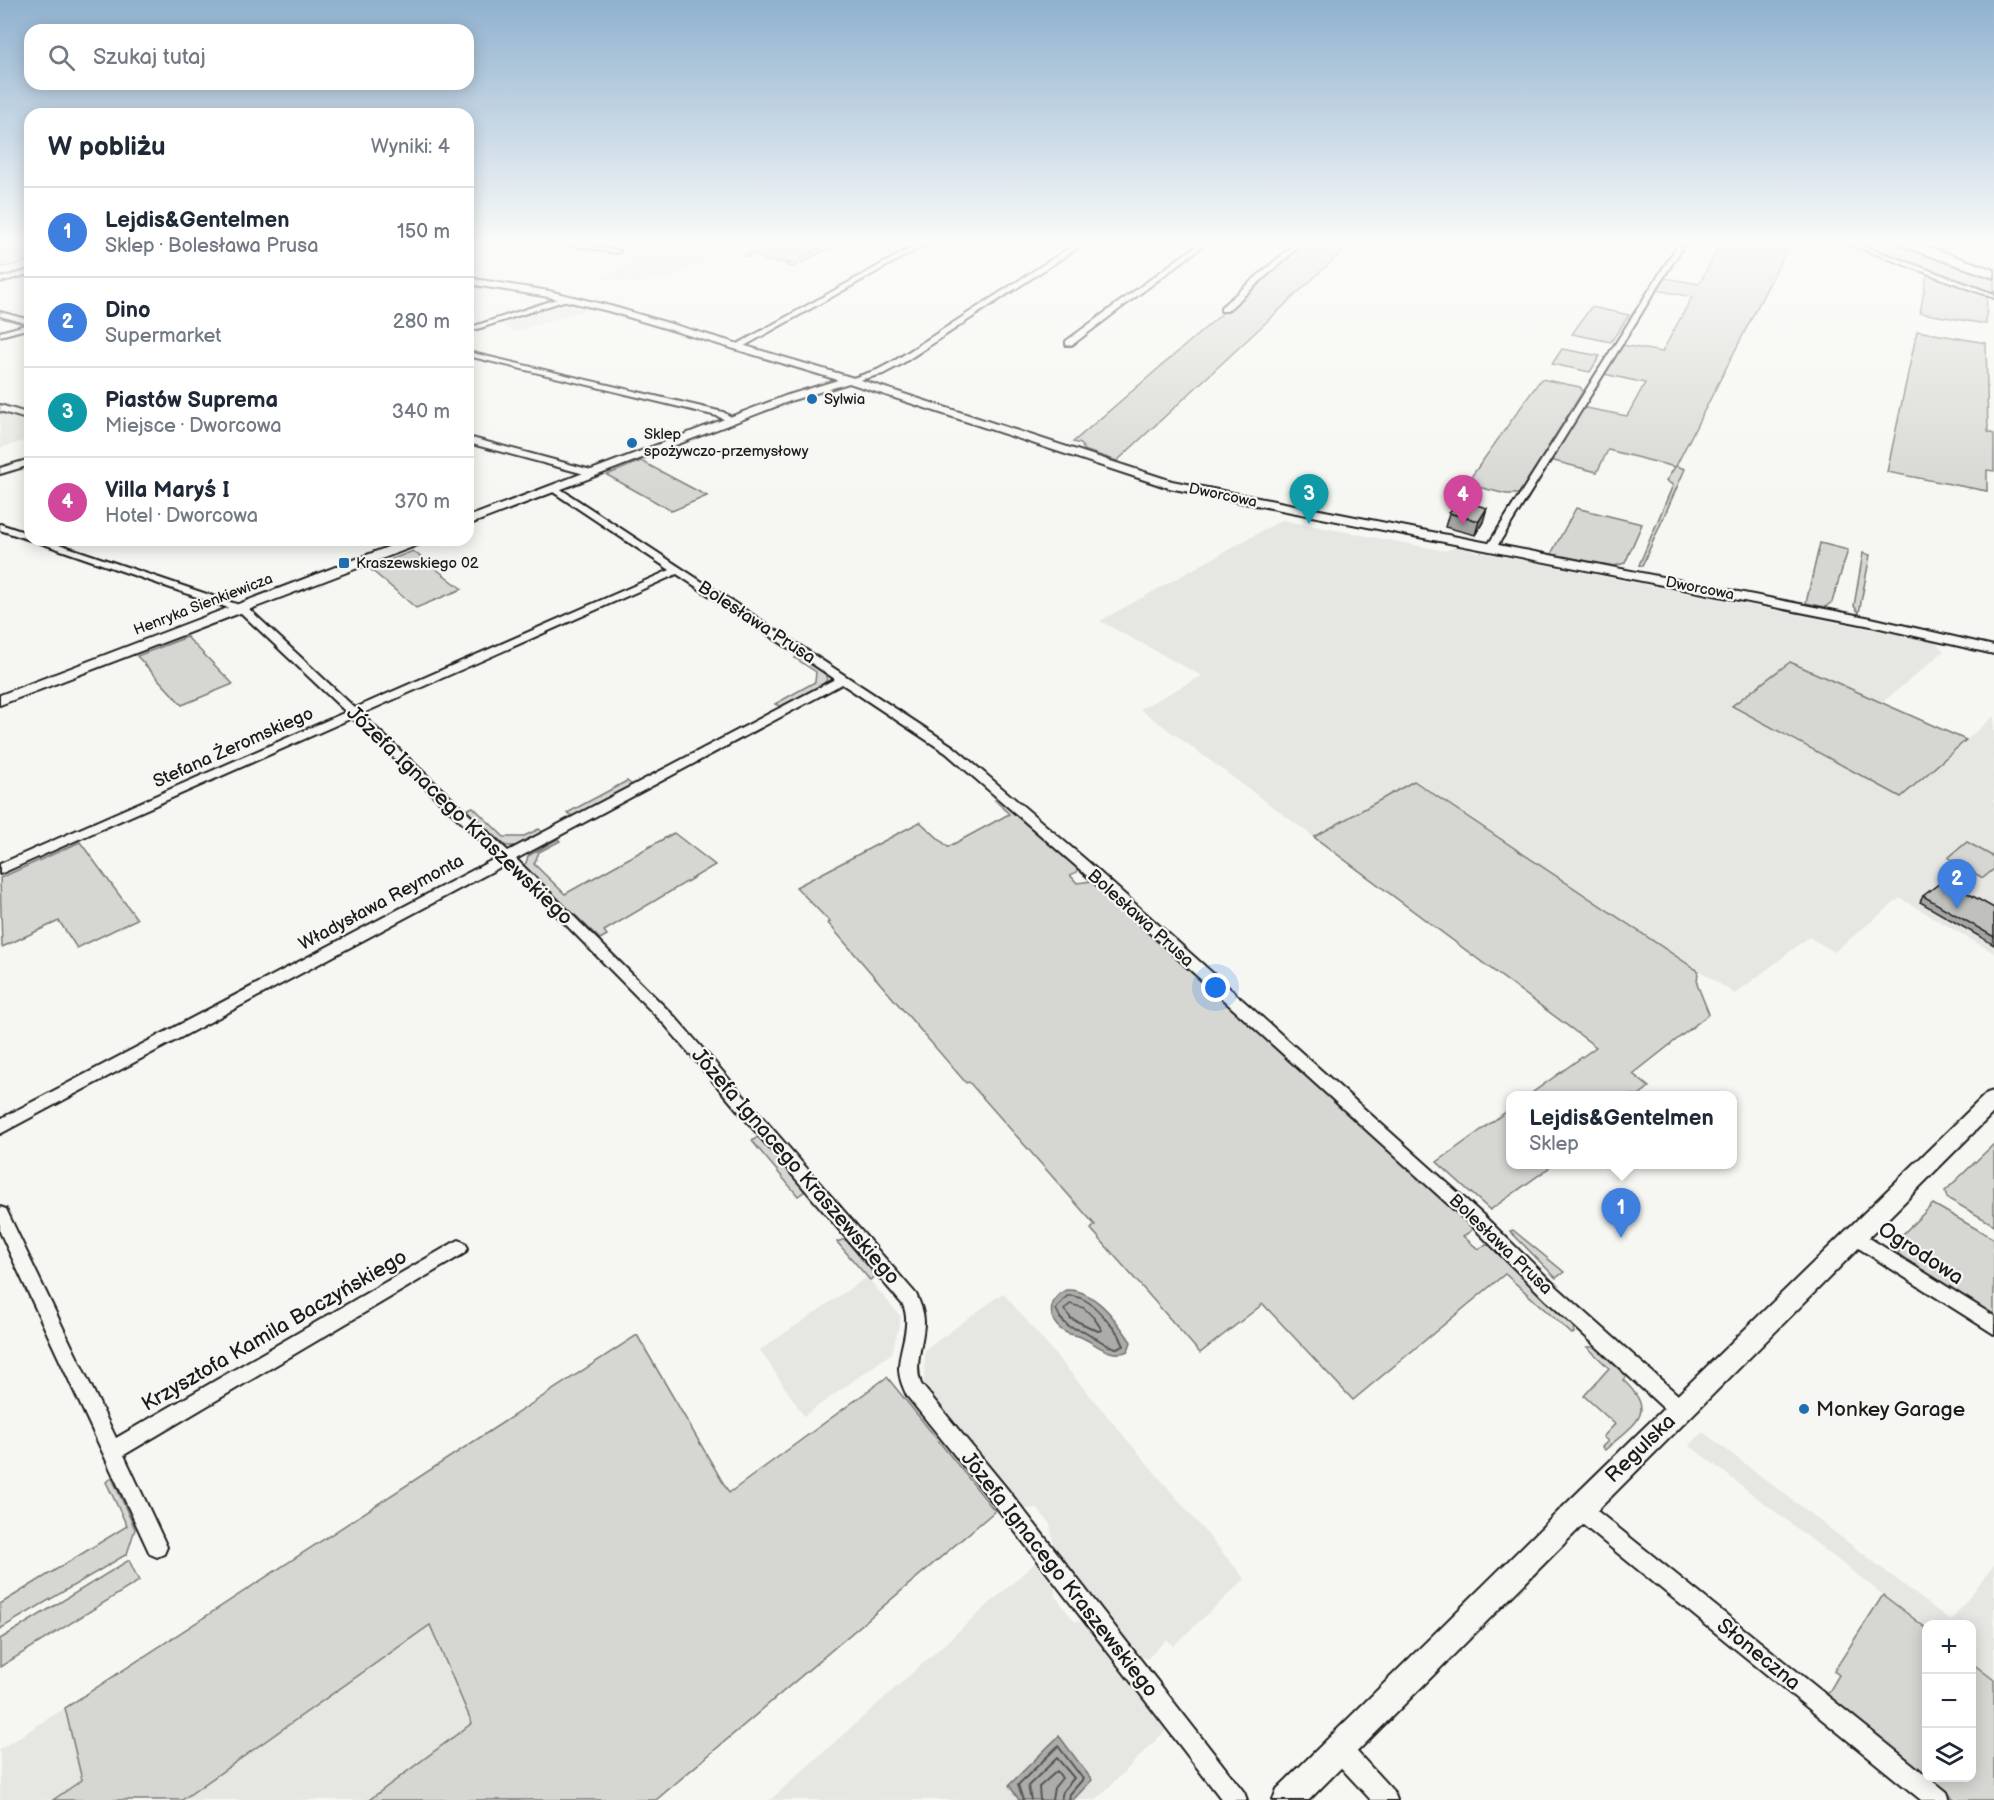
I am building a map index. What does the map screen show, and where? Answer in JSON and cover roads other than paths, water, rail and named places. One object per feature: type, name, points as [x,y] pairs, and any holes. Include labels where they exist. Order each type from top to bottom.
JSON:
[{"type":"street","points":[[0,334],[21,327]]},
{"type":"street","name":"Dworcowa","points":[[666,327],[850,380],[1153,479],[1891,626],[1994,650]]},
{"type":"street","points":[[736,348],[774,327]]},
{"type":"street","points":[[474,519],[807,392],[880,372],[952,327]]},
{"type":"street","points":[[1069,343],[1091,327]]},
{"type":"street","points":[[1491,548],[1629,327]]},
{"type":"street","points":[[474,355],[720,414],[732,420]]},
{"type":"street","points":[[0,408],[24,415]]},
{"type":"street","points":[[474,442],[592,473]]},
{"type":"street","points":[[0,471],[24,464]]},
{"type":"street","name":"Bolesława Prusa","points":[[553,488],[950,750],[1081,863],[1478,1220],[1552,1294],[1680,1410]]},
{"type":"street","points":[[0,527],[24,535]]},
{"type":"street","name":"Józefa Ignacego Kraszewskiego","points":[[54,546],[248,614],[506,858],[671,1022],[910,1300],[915,1317],[909,1380],[914,1390],[1001,1497],[1236,1800]]},
{"type":"street","name":"Henryka Sienkiewicza","points":[[0,700],[402,546]]},
{"type":"street","name":"Stefana Żeromskiego","points":[[0,869],[678,570]]},
{"type":"street","name":"Władysława Reymonta","points":[[0,1127],[843,679]]},
{"type":"street","name":"Regulska","points":[[1288,1800],[1994,1099]]},
{"type":"street","points":[[0,1214],[157,1547]]},
{"type":"street","name":"Ogrodowa","points":[[1855,1237],[1994,1326]]},
{"type":"street","name":"Krzysztofa Kamila Baczyńskiego","points":[[112,1451],[459,1248]]},
{"type":"street","name":"Słoneczna","points":[[1579,1509],[1938,1800]]},
{"type":"street","points":[[1340,1750],[1386,1800]]},
{"type":"water","points":[[1066,1290],[1086,1294],[1104,1307],[1131,1342],[1128,1351],[1109,1352],[1060,1329],[1053,1318],[1052,1306],[1059,1294]]},
{"type":"water","points":[[1059,1736],[1092,1780],[1073,1800],[1019,1800],[1009,1785]]},
{"type":"place","name":"Sylwia","points":[[812,399]]},
{"type":"place","name":"Sklep spożywczo-przemysłowy","points":[[632,443]]},
{"type":"place","name":"Piastów Suprema","points":[[1309,524]]},
{"type":"place","name":"Villa Maryś I","points":[[1463,525]]},
{"type":"place","name":"Kraszewskiego 02","points":[[344,563]]},
{"type":"place","name":"Dino","points":[[1957,909]]},
{"type":"place","name":"Lejdis&Gentelmen","points":[[1621,1238]]},
{"type":"place","name":"Monkey Garage","points":[[1804,1409]]}]
